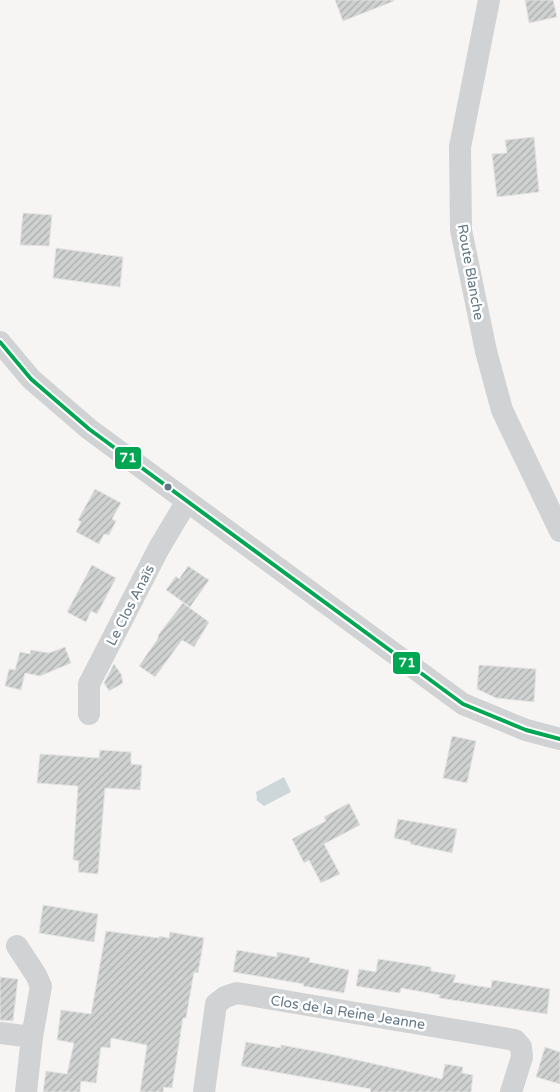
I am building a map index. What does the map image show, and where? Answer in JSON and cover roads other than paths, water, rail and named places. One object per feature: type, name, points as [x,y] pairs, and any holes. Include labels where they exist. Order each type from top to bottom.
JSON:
[{"type":"street","name":"Route Blanche","points":[[489,0],[460,147],[462,230],[486,351],[502,410],[560,531]]},
{"type":"street","points":[[0,342],[31,379],[89,429],[463,704],[526,730],[560,739]]},
{"type":"street","name":"Le Clos Anaïs","points":[[89,714],[89,684],[158,548],[187,501]]},
{"type":"street","points":[[17,946],[41,986],[32,1037],[26,1092]]},
{"type":"street","name":"Clos de la Reine Jeanne","points":[[204,1092],[216,1004],[225,996],[237,993],[515,1040],[521,1047],[522,1057],[511,1092]]},
{"type":"street","points":[[0,1033],[32,1037]]}]
